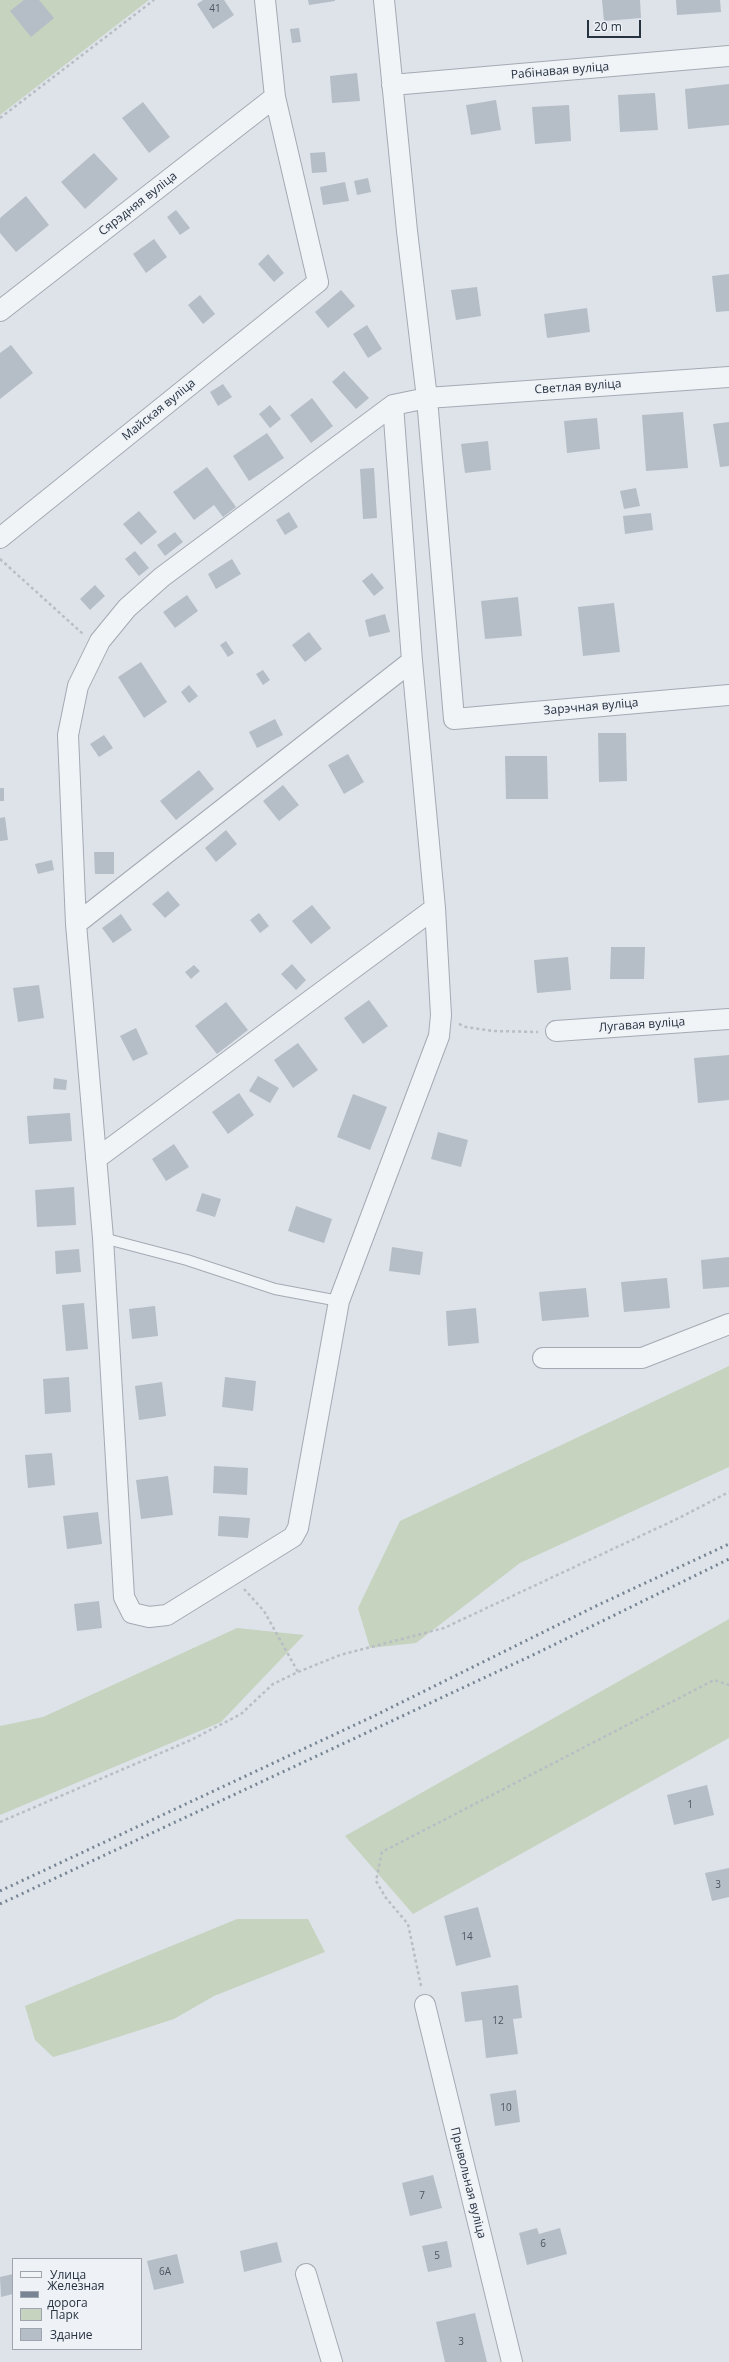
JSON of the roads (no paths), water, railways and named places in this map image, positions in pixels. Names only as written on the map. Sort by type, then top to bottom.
[{"type":"street","points":[[265,0],[275,97]]},
{"type":"street","points":[[384,0],[427,398]]},
{"type":"street","name":"Рабінавая вуліца","points":[[392,85],[729,56]]},
{"type":"street","name":"Майская вуліца","points":[[0,538],[318,282],[275,97]]},
{"type":"street","name":"Сярэдняя вуліца","points":[[0,311],[275,97]]},
{"type":"street","name":"Светлая вуліца","points":[[393,405],[427,398],[729,377]]},
{"type":"street","name":"Зарэчная вуліца","points":[[427,398],[454,719],[729,695]]},
{"type":"street","points":[[393,405],[412,661],[435,908],[441,1015],[439,1036],[339,1301],[298,1528],[293,1537],[167,1615],[149,1617],[132,1613],[124,1597],[102,1238],[76,924],[68,735],[78,686],[97,646],[127,608],[162,577],[393,405]]},
{"type":"street","points":[[76,924],[412,661]]},
{"type":"street","points":[[96,1159],[435,908]]},
{"type":"street","name":"Лугавая вуліца","points":[[556,1030],[729,1019]]},
{"type":"street","points":[[543,1358],[642,1358],[729,1324]]},
{"type":"street","name":"Прывольная вуліца","points":[[425,2004],[512,2362]]},
{"type":"street","points":[[306,2274],[332,2362]]},
{"type":"lane","points":[[102,1238],[188,1260],[275,1289],[339,1301]]},
{"type":"railway","points":[[0,1891],[376,1715],[598,1605],[729,1544]]},
{"type":"railway","points":[[0,1904],[535,1654],[729,1559]]}]
